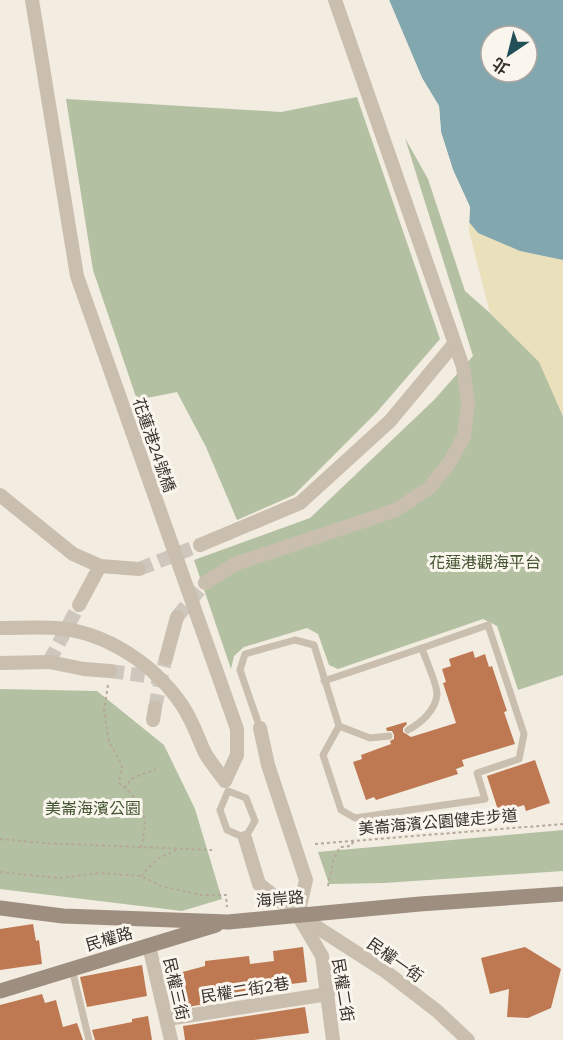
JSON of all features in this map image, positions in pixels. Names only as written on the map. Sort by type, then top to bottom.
[{"type":"main road","name":"海岸路","points":[[0,908],[63,916],[228,922],[563,894]]},
{"type":"main road","name":"民權路","points":[[0,991],[228,922]]},
{"type":"street","name":"花蓮港24號橋","points":[[32,0],[77,276],[237,729],[237,755],[227,786]]},
{"type":"street","points":[[206,583],[235,564],[396,510],[429,488],[450,462],[464,436],[468,403],[463,367],[335,0]]},
{"type":"street","points":[[200,545],[300,503],[390,422],[454,344]]},
{"type":"street","points":[[0,495],[73,554],[100,566],[139,569]]},
{"type":"street","points":[[79,605],[100,566]]},
{"type":"street","points":[[166,658],[177,617]]},
{"type":"street","points":[[0,628],[65,629],[99,639],[131,655],[159,677],[171,690],[191,719],[204,752],[227,786]]},
{"type":"street","points":[[0,663],[49,662],[84,669],[110,671]]},
{"type":"street","points":[[245,838],[259,884],[298,915],[306,880],[268,765],[260,728]]},
{"type":"street","name":"民權二街","points":[[298,915],[322,956],[333,1040]]},
{"type":"street","name":"民權一街","points":[[298,915],[385,970],[437,1011],[468,1040]]},
{"type":"street","name":"民權三街","points":[[149,946],[171,1040]]},
{"type":"street","name":"民權二街2巷","points":[[167,1019],[328,994]]},
{"type":"lane","points":[[260,728],[240,670],[244,654],[295,640],[314,645],[324,681],[339,726],[323,755],[341,810],[355,818],[485,798],[477,773],[519,759],[524,734],[488,625],[324,681]]},
{"type":"lane","points":[[408,730],[419,724],[426,716],[433,707],[437,693],[422,648]]},
{"type":"lane","points":[[339,726],[370,738],[388,736]]},
{"type":"lane","points":[[227,786],[246,798],[255,821],[245,838],[227,830],[220,810],[227,786]]},
{"type":"lane","points":[[72,969],[89,1040]]},
{"type":"path","points":[[110,671],[104,710],[109,742],[122,765],[119,783],[132,794],[142,808],[146,828],[141,847]]},
{"type":"path","points":[[124,788],[133,778],[156,769]]},
{"type":"path","name":"美崙海濱公園健走步道","points":[[315,844],[563,824]]},
{"type":"path","points":[[0,839],[212,850]]},
{"type":"path","points":[[328,886],[334,858],[340,847],[351,846],[354,840]]},
{"type":"path","points":[[141,876],[157,859],[178,849]]},
{"type":"path","points":[[0,872],[59,879],[99,873],[141,876],[161,886],[191,893],[226,895],[228,922]]},
{"type":"green space","points":[[357,97],[440,339],[377,412],[294,495],[237,520],[206,447],[177,392],[137,400],[93,270],[66,99],[281,112]]},
{"type":"green space","name":"花蓮港觀海平台","points":[[405,138],[428,179],[465,291],[539,361],[563,416],[563,675],[518,690],[497,626],[483,619],[338,669],[329,665],[318,634],[307,628],[244,647],[234,656],[231,669],[194,560],[310,518],[434,400],[473,356]]},
{"type":"green space","name":"美崙海濱公園","points":[[0,689],[97,691],[164,745],[195,809],[222,899],[182,911],[0,889]]},
{"type":"green space","points":[[563,830],[563,871],[384,883],[329,884],[318,852]]},
{"type":"sand","points":[[469,222],[478,233],[520,251],[563,260],[563,416],[539,362],[490,313],[469,231]]},
{"type":"water","points":[[389,0],[563,0],[563,260],[520,251],[478,233],[469,222],[470,207],[453,170],[441,132],[439,106],[422,78]]},
{"type":"pier","points":[[386,0],[389,0],[422,78],[439,106],[441,132],[453,170],[470,207],[469,226],[466,222],[467,208],[438,133],[436,107],[408,54]]},
{"type":"building","points":[[473,651],[475,658],[485,654],[489,667],[492,666],[515,744],[462,760],[464,766],[456,769],[458,774],[376,800],[374,797],[366,800],[353,762],[362,759],[361,755],[391,744],[390,741],[394,739],[394,735],[386,728],[406,722],[403,732],[411,737],[456,723],[443,683],[446,682],[442,669],[451,666],[449,659]]},
{"type":"building","points":[[535,760],[550,803],[526,811],[524,805],[499,813],[487,776]]},
{"type":"building","points":[[33,924],[36,941],[39,940],[42,964],[0,970],[0,929]]},
{"type":"building","points":[[303,947],[307,982],[253,989],[254,996],[181,1008],[175,974],[205,966],[205,961],[249,956],[250,964],[274,961],[273,951]]},
{"type":"building","points":[[525,947],[561,969],[551,1008],[528,1018],[507,1017],[509,989],[490,994],[481,958]]},
{"type":"building","points":[[142,965],[147,996],[87,1007],[80,977]]},
{"type":"building","points":[[42,994],[45,1003],[56,1000],[63,1027],[77,1023],[83,1040],[0,1040],[0,1005]]},
{"type":"building","points":[[305,1007],[309,1033],[254,1040],[185,1040],[183,1026]]},
{"type":"building","points":[[148,1016],[152,1040],[95,1040],[92,1030],[132,1022],[132,1019]]},
{"type":"tunnel","points":[[139,569],[200,545]]},
{"type":"tunnel","points":[[177,617],[205,583]]},
{"type":"tunnel","points":[[49,662],[79,605]]},
{"type":"tunnel","points":[[110,671],[161,678],[166,658]]},
{"type":"tunnel","points":[[155,708],[161,678]]}]
